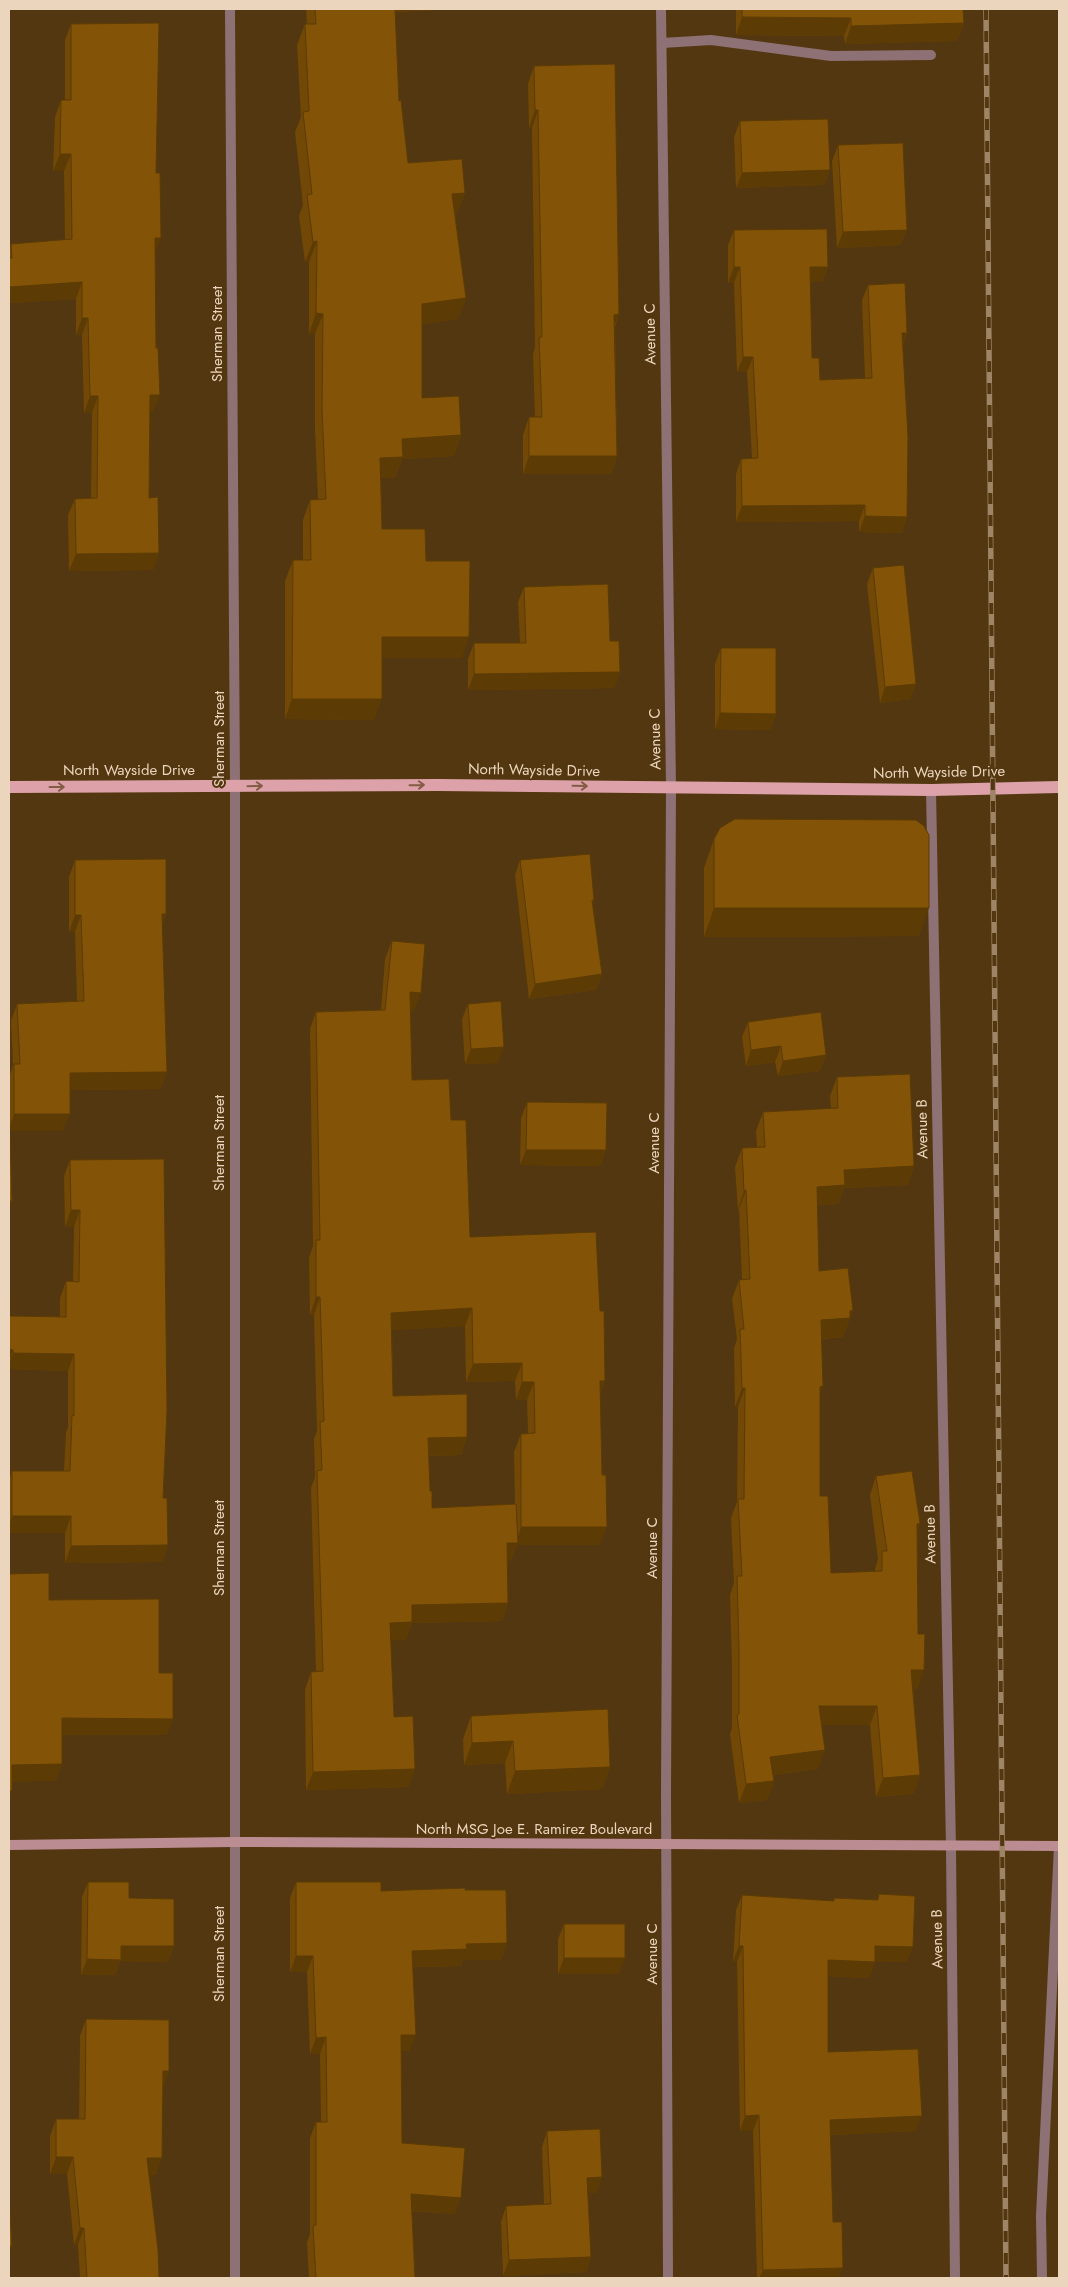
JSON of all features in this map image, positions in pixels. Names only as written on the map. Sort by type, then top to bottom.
[{"type":"main road","name":"North Wayside Drive","points":[[9,787],[439,784],[931,790],[1059,787]]},
{"type":"street","name":"Sherman Street","points":[[230,9],[235,786],[235,2278]]},
{"type":"street","name":"Avenue C","points":[[661,9],[671,788],[666,1845],[668,2278]]},
{"type":"street","points":[[662,43],[711,40],[831,56],[931,55]]},
{"type":"street","name":"Avenue B","points":[[931,790],[951,1846],[955,2278]]},
{"type":"street","name":"North MSG Joe E. Ramirez Boulevard","points":[[9,1845],[234,1842],[1059,1846]]},
{"type":"street","points":[[1042,2278],[1041,2216],[1059,1846]]},
{"type":"building","points":[[315,9],[395,9],[399,101],[401,100],[408,163],[462,159],[465,193],[452,194],[466,298],[422,304],[422,398],[459,396],[461,435],[402,439],[403,457],[380,458],[382,529],[425,529],[426,561],[470,561],[469,637],[382,637],[382,699],[292,699],[293,560],[311,560],[310,500],[326,499],[322,409],[323,314],[316,313],[317,241],[313,242],[307,195],[312,194],[303,112],[309,111],[305,24],[316,24]]},
{"type":"building","points":[[742,9],[963,9],[964,23],[851,26],[851,18],[742,17]]},
{"type":"building","points":[[159,23],[156,173],[160,173],[161,238],[155,238],[156,348],[158,348],[160,395],[150,395],[149,498],[158,497],[159,553],[76,554],[75,499],[97,498],[98,396],[90,396],[88,318],[82,318],[82,282],[9,287],[9,258],[12,258],[11,244],[72,239],[71,154],[60,154],[61,100],[71,100],[71,24]]},
{"type":"building","points":[[615,64],[619,314],[614,315],[617,456],[529,456],[529,417],[542,417],[539,337],[542,337],[538,110],[535,110],[534,66]]},
{"type":"building","points":[[828,119],[830,170],[742,173],[740,121]]},
{"type":"building","points":[[903,143],[907,230],[843,232],[838,145]]},
{"type":"building","points":[[827,229],[828,267],[810,267],[812,358],[819,358],[820,380],[872,378],[868,285],[905,283],[907,333],[902,333],[908,437],[907,517],[865,516],[865,505],[742,506],[741,459],[758,458],[753,357],[743,357],[740,267],[734,267],[734,230]]},
{"type":"building","points":[[904,565],[916,684],[885,687],[873,568]]},
{"type":"building","points":[[608,584],[610,641],[619,641],[620,672],[474,674],[474,643],[526,643],[524,587]]},
{"type":"building","points":[[721,648],[776,648],[776,714],[720,713]]},
{"type":"building","points":[[735,819],[916,820],[924,826],[929,835],[929,908],[714,908],[714,839],[720,828]]},
{"type":"building","points":[[590,854],[594,900],[592,900],[602,974],[535,984],[520,860]]},
{"type":"building","points":[[166,859],[166,914],[162,914],[167,1072],[70,1073],[70,1114],[14,1114],[14,1064],[20,1064],[17,1004],[84,1001],[81,915],[75,915],[75,860]]},
{"type":"building","points":[[392,941],[425,944],[421,993],[410,992],[412,1080],[449,1079],[451,1120],[466,1120],[470,1237],[596,1232],[600,1311],[604,1311],[605,1381],[600,1381],[602,1475],[606,1475],[607,1527],[521,1527],[521,1434],[535,1433],[534,1382],[522,1382],[522,1363],[473,1364],[472,1308],[391,1313],[393,1396],[467,1394],[467,1437],[428,1438],[432,1508],[516,1504],[518,1543],[507,1543],[508,1603],[412,1605],[412,1622],[390,1623],[394,1717],[413,1716],[415,1769],[313,1772],[311,1672],[323,1671],[317,1471],[322,1470],[320,1422],[324,1421],[320,1297],[316,1297],[316,1240],[320,1240],[316,1012],[385,1010]]},
{"type":"building","points":[[501,1001],[504,1047],[471,1049],[468,1004]]},
{"type":"building","points":[[821,1012],[826,1055],[783,1061],[781,1046],[751,1050],[748,1022]]},
{"type":"building","points":[[910,1074],[914,1166],[844,1170],[845,1185],[817,1187],[819,1271],[848,1268],[853,1310],[850,1311],[850,1318],[821,1320],[823,1386],[820,1387],[820,1496],[828,1496],[831,1573],[882,1571],[882,1551],[887,1551],[876,1476],[912,1471],[920,1523],[917,1524],[918,1634],[925,1634],[924,1670],[911,1670],[920,1775],[883,1778],[877,1706],[819,1706],[825,1750],[770,1757],[774,1781],[746,1784],[737,1715],[739,1714],[739,1647],[737,1576],[742,1576],[738,1499],[744,1499],[745,1388],[742,1388],[740,1329],[744,1329],[739,1280],[750,1279],[742,1148],[765,1147],[763,1112],[838,1108],[837,1077]]},
{"type":"building","points":[[9,1100],[12,1201],[9,1201]]},
{"type":"building","points":[[527,1102],[607,1103],[606,1150],[526,1150]]},
{"type":"building","points":[[164,1159],[167,1410],[163,1498],[167,1498],[168,1545],[71,1546],[71,1516],[12,1516],[12,1471],[70,1471],[72,1415],[74,1416],[74,1354],[13,1353],[13,1350],[9,1349],[9,1251],[10,1316],[66,1317],[66,1281],[79,1282],[80,1210],[71,1210],[70,1160]]},
{"type":"building","points":[[49,1573],[49,1600],[159,1599],[159,1673],[173,1673],[173,1719],[62,1718],[62,1764],[12,1765],[12,1791],[9,1791],[9,1574]]},
{"type":"building","points":[[608,1709],[610,1767],[515,1771],[513,1741],[472,1743],[471,1716]]},
{"type":"building","points":[[88,1882],[129,1882],[129,1898],[174,1899],[174,1946],[121,1946],[121,1960],[87,1959]]},
{"type":"building","points":[[296,1882],[381,1882],[381,1891],[465,1888],[465,1890],[506,1890],[507,1943],[466,1944],[467,1949],[412,1951],[416,2035],[401,2035],[402,2143],[465,2148],[461,2198],[411,2194],[415,2278],[316,2278],[313,2226],[316,2225],[316,2122],[327,2122],[326,2037],[316,2038],[313,1956],[296,1956]]},
{"type":"building","points":[[879,1894],[915,1896],[913,1947],[875,1946],[875,1962],[828,1960],[828,2052],[918,2049],[922,2116],[830,2120],[833,2222],[842,2222],[843,2268],[763,2270],[759,2115],[745,2116],[743,1946],[739,1946],[742,1895],[834,1901],[834,1898],[878,1900]]},
{"type":"building","points":[[564,1924],[625,1924],[625,1958],[564,1958]]},
{"type":"building","points":[[86,2019],[169,2020],[169,2071],[163,2071],[162,2158],[147,2158],[158,2250],[159,2278],[87,2278],[84,2228],[80,2228],[73,2157],[56,2157],[56,2119],[85,2119]]},
{"type":"building","points":[[600,2129],[602,2177],[587,2178],[591,2257],[509,2260],[506,2206],[551,2204],[547,2131]]},
{"type":"building","points":[[9,2198],[12,2246],[9,2246]]},
{"type":"railway","points":[[986,9],[1006,2278]]}]
